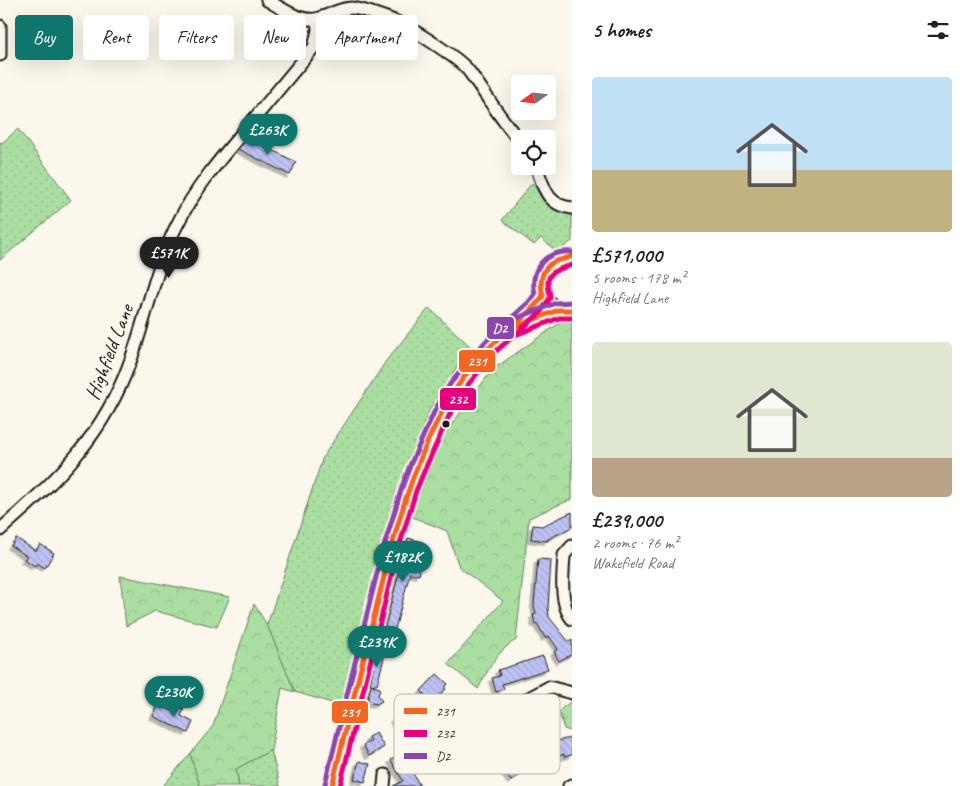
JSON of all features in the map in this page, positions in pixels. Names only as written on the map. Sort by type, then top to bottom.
[{"type":"highway","points":[[565,310],[552,307],[542,296],[540,281],[547,267],[560,260],[571,258]]},
{"type":"highway","points":[[332,786],[389,554],[409,489],[442,413],[456,388],[490,347],[535,308],[542,296]]},
{"type":"highway","points":[[515,327],[565,310]]},
{"type":"street","points":[[267,0],[290,13],[316,20]]},
{"type":"street","points":[[329,15],[353,8],[374,15]]},
{"type":"street","points":[[0,26],[0,55]]},
{"type":"street","points":[[418,34],[467,68],[490,103],[511,130]]},
{"type":"street","name":"Highfield Lane","points":[[0,530],[56,479],[98,427],[116,396],[130,362],[162,260],[177,224],[192,198],[214,168],[314,47],[316,38]]},
{"type":"street","points":[[539,175],[548,198],[564,207],[572,208]]},
{"type":"street","points":[[563,550],[565,604],[572,620]]},
{"type":"street","points":[[536,694],[549,687],[572,694]]},
{"type":"green space","points":[[18,129],[71,200],[0,260],[0,142],[2,143]]},
{"type":"green space","points":[[532,183],[540,195],[553,208],[572,215],[572,241],[557,252],[541,238],[534,245],[502,220]]},
{"type":"green space","points":[[429,308],[470,346],[430,409],[396,491],[342,706],[295,692],[267,625],[323,457],[386,361]]},
{"type":"green space","points":[[561,322],[572,323],[572,499],[529,518],[516,640],[498,655],[478,689],[448,664],[503,601],[459,567],[447,531],[410,516],[444,435],[492,370]]},
{"type":"green space","points":[[120,576],[230,597],[217,627],[155,611],[126,626]]},
{"type":"green space","points":[[254,604],[267,625],[295,692],[282,688],[271,750],[236,769],[239,786],[200,786],[190,754],[213,726]]},
{"type":"green space","points":[[572,701],[572,730],[570,731],[564,729],[560,715],[560,711]]},
{"type":"green space","points":[[271,750],[280,786],[239,786],[236,769]]},
{"type":"green space","points":[[190,754],[200,786],[163,786]]},
{"type":"building","points":[[248,138],[296,162],[290,175],[238,149]]},
{"type":"building","points":[[572,512],[572,527],[548,539],[548,541],[531,539],[533,525],[542,526]]},
{"type":"building","points":[[16,538],[36,551],[40,544],[54,553],[45,568],[37,563],[35,566],[24,559],[27,556],[11,546]]},
{"type":"building","points":[[408,538],[419,541],[416,553],[420,554],[417,565],[420,570],[419,575],[410,573],[394,633],[384,630]]},
{"type":"building","points":[[538,559],[551,560],[549,617],[569,642],[572,640],[572,654],[559,661],[554,652],[558,649],[549,636],[545,638],[537,623],[535,624],[533,615],[536,614],[534,605]]},
{"type":"building","points":[[377,652],[385,654],[377,685],[370,684]]},
{"type":"building","points":[[543,656],[548,669],[502,684],[504,689],[496,692],[492,678],[500,676],[498,670]]},
{"type":"building","points":[[437,674],[448,684],[441,694],[424,694],[421,691]]},
{"type":"building","points":[[371,686],[380,688],[378,696],[382,701],[377,704],[367,702]]},
{"type":"building","points":[[159,704],[172,711],[175,705],[184,709],[181,716],[193,722],[188,733],[153,716]]},
{"type":"building","points":[[376,733],[384,747],[369,756],[363,745],[371,741],[368,737]]},
{"type":"building","points":[[572,738],[572,755],[564,757],[564,754],[560,755],[560,740]]},
{"type":"building","points":[[359,761],[370,764],[365,782],[354,779]]},
{"type":"building","points":[[399,774],[413,774],[420,786],[393,786],[403,781]]},
{"type":"building","points":[[506,774],[521,774],[511,781]]},
{"type":"transit line","name":"D2","points":[[325,784],[382,553],[402,487],[435,410],[450,384],[485,342],[529,302],[535,294],[535,276],[542,262],[554,254],[572,252]]},
{"type":"transit line","name":"231","points":[[332,786],[397,527],[427,442],[440,415],[467,373],[491,346],[525,316],[543,296],[541,280],[547,267],[556,261],[572,256]]},
{"type":"transit line","name":"232","points":[[340,786],[396,557],[416,491],[425,469],[462,392],[495,352],[540,313],[550,298],[548,280],[552,273],[572,265]]},
{"type":"transit line","name":"D2","points":[[512,320],[556,303],[572,302]]},
{"type":"transit line","name":"231","points":[[515,327],[558,310],[572,310]]},
{"type":"transit line","name":"232","points":[[518,334],[559,318],[572,318]]}]
